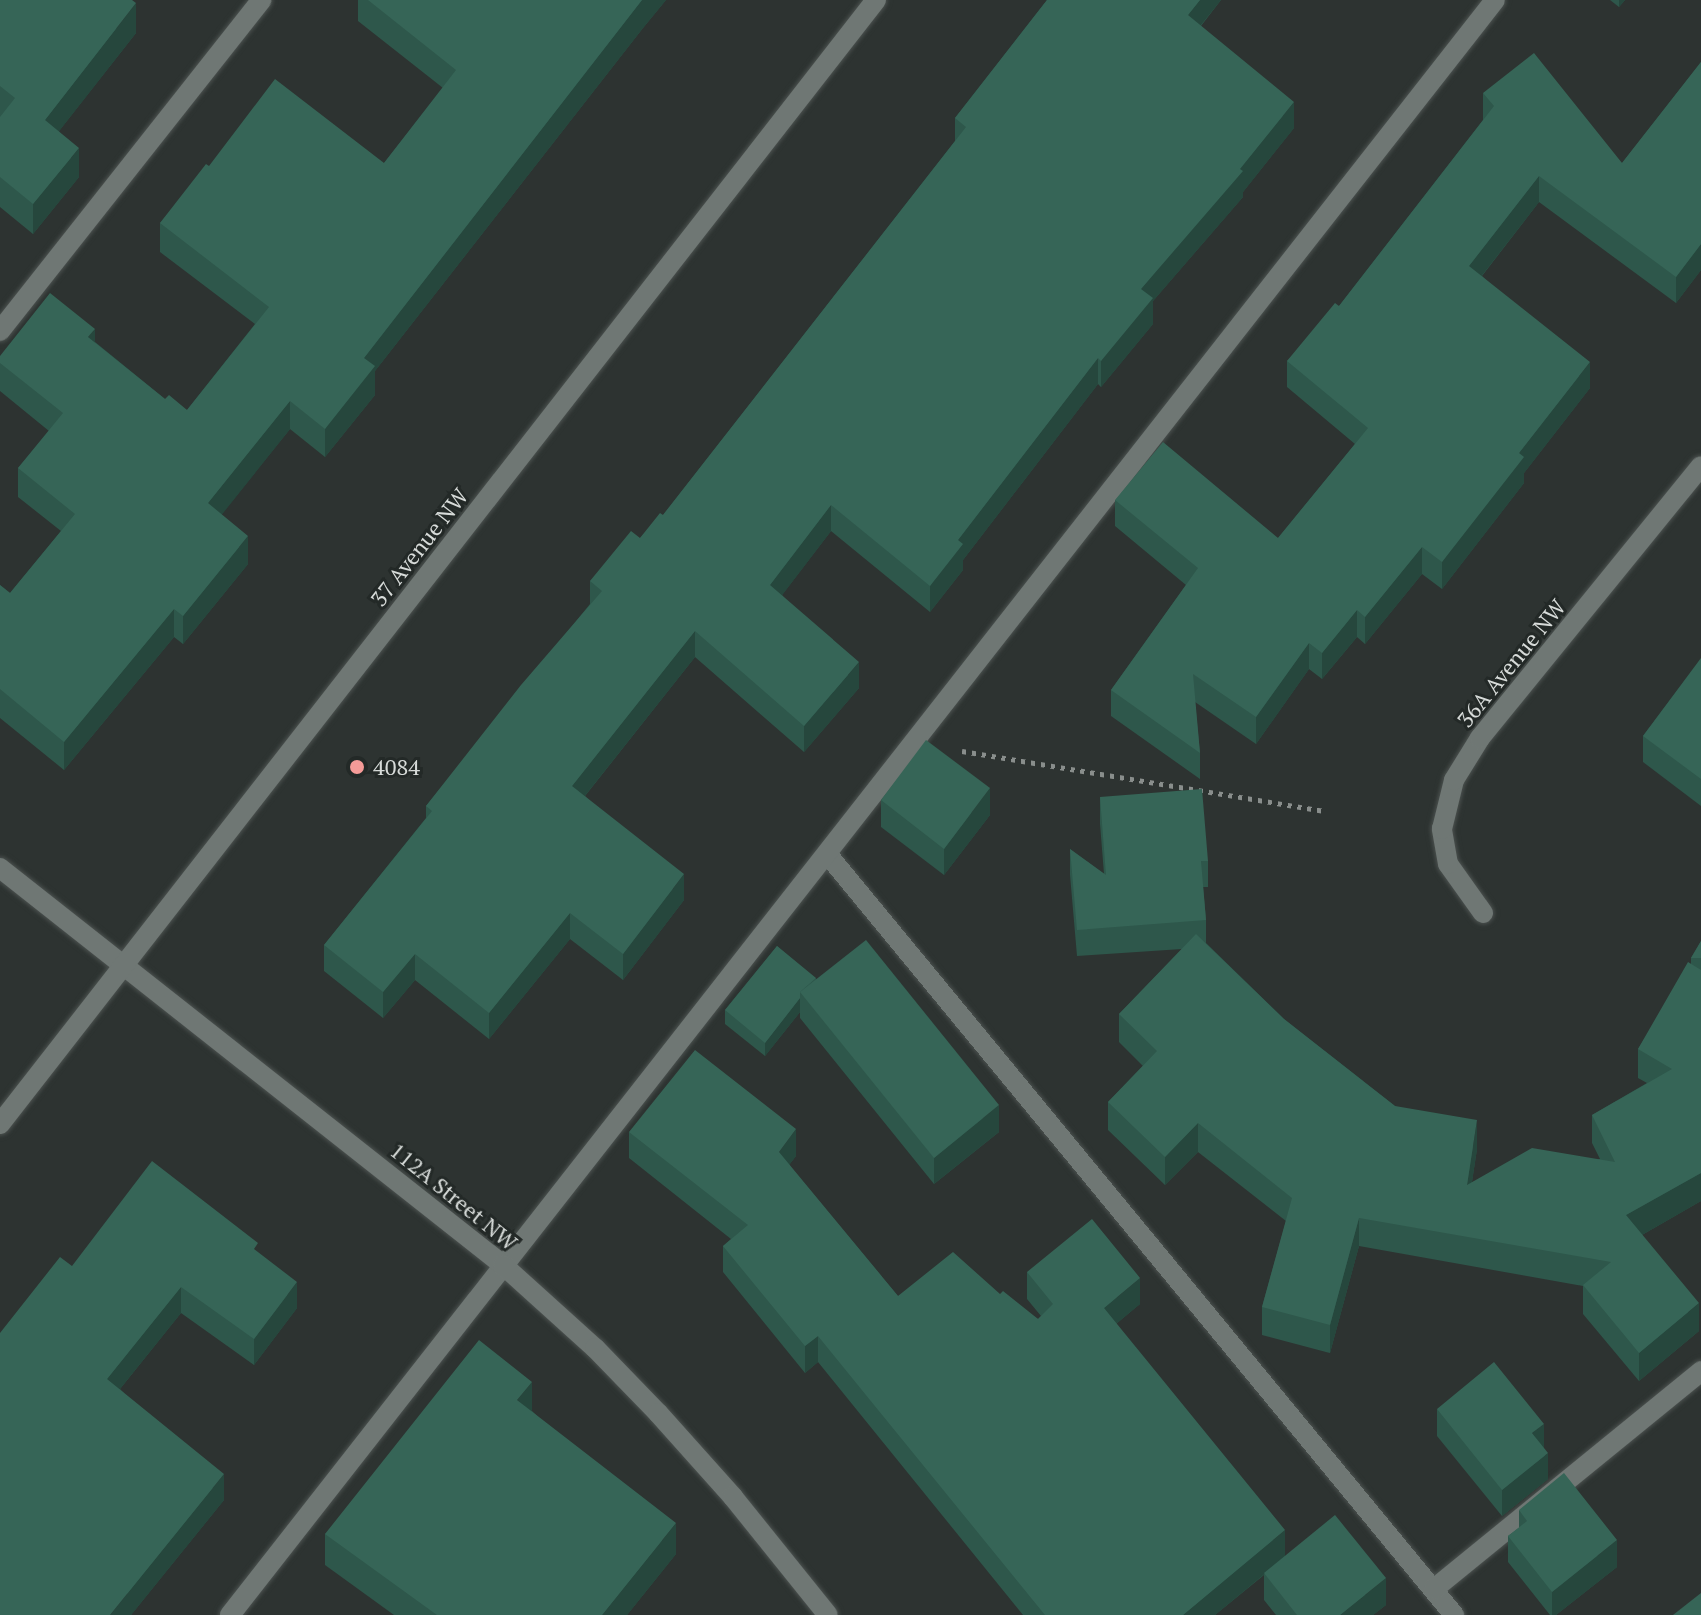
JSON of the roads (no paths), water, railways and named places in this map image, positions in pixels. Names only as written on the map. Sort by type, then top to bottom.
[{"type":"street","points":[[0,331],[261,0]]},
{"type":"street","name":"37 Avenue NW","points":[[0,1124],[876,0]]},
{"type":"street","points":[[230,1615],[1495,0]]},
{"type":"street","name":"36A Avenue NW","points":[[1483,913],[1448,864],[1442,829],[1454,780],[1480,738],[1701,466]]},
{"type":"street","points":[[828,855],[1454,1615]]},
{"type":"street","name":"112A Street NW","points":[[0,868],[503,1265],[595,1348],[733,1497],[827,1615]]},
{"type":"street","points":[[1434,1589],[1701,1371]]},
{"type":"place","name":"4084","points":[[357,767]]}]
